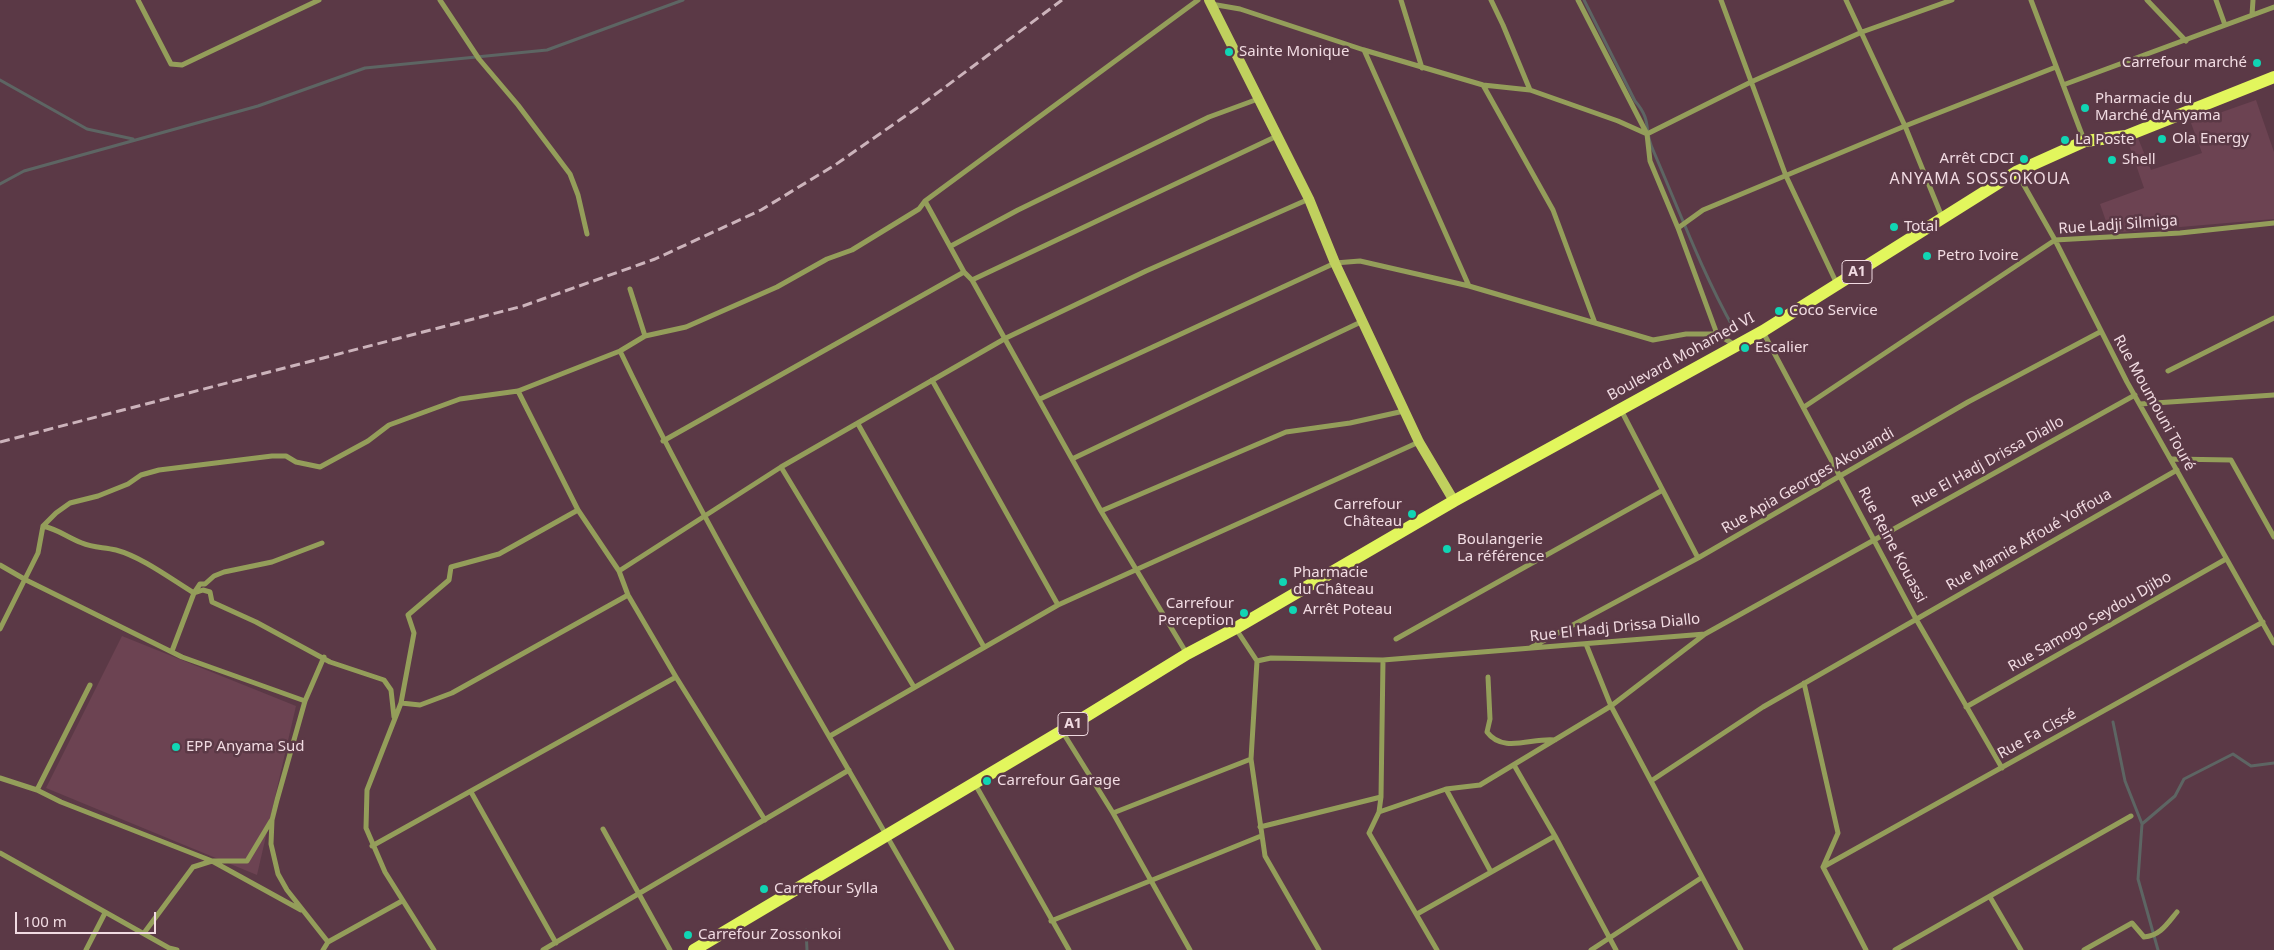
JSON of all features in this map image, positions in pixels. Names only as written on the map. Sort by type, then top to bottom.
[{"type":"main road","name":"Boulevard Mohamed VI","points":[[1454,501],[1763,331],[2016,172],[2085,141],[2126,136],[2274,77]]},
{"type":"main road","name":"A1","points":[[694,950],[1062,731],[1187,654],[1236,628],[1454,501]]},
{"type":"street","points":[[138,0],[170,64],[182,65],[319,0]]},
{"type":"street","points":[[440,0],[479,59],[570,174],[578,194],[587,234]]},
{"type":"street","points":[[0,629],[38,553],[43,526],[56,512],[70,503],[98,496],[128,484],[142,475],[272,456],[286,456],[296,462],[320,467],[368,442],[389,425],[460,399],[518,391],[620,351],[645,336],[686,327],[777,287],[827,258],[852,250],[919,210],[925,201],[1198,0]]},
{"type":"street","points":[[1401,0],[1422,68]]},
{"type":"street","points":[[1491,0],[1504,25],[1530,90]]},
{"type":"street","points":[[1578,0],[1646,134],[1650,161],[1678,228],[1717,334]]},
{"type":"street","points":[[1721,0],[1786,176],[1837,284]]},
{"type":"street","points":[[1846,0],[1905,126],[1942,217]]},
{"type":"street","points":[[1646,134],[1751,82],[1862,32],[1952,0]]},
{"type":"street","points":[[2031,0],[2085,141]]},
{"type":"street","points":[[2147,0],[2186,41]]},
{"type":"street","points":[[2216,0],[2225,25]]},
{"type":"street","points":[[2252,15],[2253,0]]},
{"type":"street","points":[[1210,2],[1240,9],[1364,50],[1483,85],[1530,90],[1618,121],[1646,134]]},
{"type":"street","points":[[1210,2],[1309,199],[1335,263],[1419,442],[1454,501]]},
{"type":"street","points":[[2063,85],[2274,7]]},
{"type":"street","points":[[1364,50],[1469,286]]},
{"type":"street","points":[[1678,228],[1703,210],[1905,126],[2056,67]]},
{"type":"street","points":[[1483,85],[1553,210],[1595,323]]},
{"type":"street","points":[[951,246],[1018,210],[1209,117],[1258,100]]},
{"type":"street","points":[[972,280],[1277,136]]},
{"type":"street","name":"Rue Moumouni Touré","points":[[2016,172],[2055,240],[2100,332],[2274,643]]},
{"type":"street","points":[[619,571],[782,467],[1006,338],[1146,271],[1309,199]]},
{"type":"street","points":[[925,201],[964,272],[972,280],[1006,338],[1134,569],[1187,654]]},
{"type":"street","name":"Rue Ladji Silmiga","points":[[1804,407],[2055,240],[2180,233],[2274,223]]},
{"type":"street","points":[[1040,399],[1335,263],[1360,261],[1469,286],[1653,340],[1686,334],[1717,334],[1736,346]]},
{"type":"street","points":[[663,441],[964,272]]},
{"type":"street","points":[[630,289],[645,336]]},
{"type":"street","points":[[2168,371],[2274,318]]},
{"type":"street","points":[[1072,459],[1363,321]]},
{"type":"street","name":"Rue Reine Kouassi","points":[[1763,331],[1842,476],[1916,619],[2002,768]]},
{"type":"street","name":"Rue Apia Georges Akouandi","points":[[1526,650],[1698,558],[1968,402],[2100,332]]},
{"type":"street","points":[[620,351],[663,441],[704,516],[952,950]]},
{"type":"street","points":[[932,380],[1058,605]]},
{"type":"street","points":[[518,391],[578,510],[619,571],[628,595],[676,677],[765,820]]},
{"type":"street","name":"Rue El Hadj Drissa Diallo","points":[[1257,661],[1271,658],[1383,660],[1526,650],[1705,634],[2135,395]]},
{"type":"street","points":[[2140,404],[2274,395]]},
{"type":"street","points":[[1620,410],[1698,558]]},
{"type":"street","points":[[1101,511],[1286,432],[1350,423],[1404,411]]},
{"type":"street","points":[[858,424],[984,648]]},
{"type":"street","points":[[830,736],[1058,605],[1134,569],[1419,442]]},
{"type":"street","points":[[2172,459],[2231,460],[2274,537]]},
{"type":"street","points":[[782,467],[914,687]]},
{"type":"street","name":"Rue Mamie Affoué Yoffoua","points":[[1650,781],[1763,706],[2177,470]]},
{"type":"street","points":[[1396,639],[1661,491]]},
{"type":"street","points":[[434,950],[402,901],[372,846],[364,815],[367,790],[401,702],[414,633],[408,615],[449,580],[451,567],[499,554],[578,510]]},
{"type":"street","points":[[43,526],[59,530],[82,543],[99,549],[115,550],[165,575],[194,593]]},
{"type":"street","points":[[172,651],[194,593],[200,584],[205,584],[214,576],[224,572],[272,562],[322,543]]},
{"type":"street","name":"Rue Samogo Seydou Djibo","points":[[1966,707],[2226,559]]},
{"type":"street","points":[[0,565],[26,580],[172,651],[305,701]]},
{"type":"street","points":[[194,593],[203,590],[210,592],[212,602],[256,622],[324,657],[330,662],[388,683],[391,690],[394,718]]},
{"type":"street","points":[[401,702],[420,705],[452,693],[628,595]]},
{"type":"street","name":"Rue Fa Cissé","points":[[1823,868],[2263,622]]},
{"type":"street","points":[[1236,628],[1257,661],[1251,760],[1265,856],[1319,950]]},
{"type":"street","points":[[1379,812],[1446,789],[1480,785],[1611,706],[1705,634]]},
{"type":"street","points":[[1586,644],[1611,706],[1740,950]]},
{"type":"street","points":[[324,657],[305,701],[272,820],[271,844],[278,874],[301,910],[328,942]]},
{"type":"street","points":[[1383,660],[1381,797],[1379,812],[1369,833],[1437,950]]},
{"type":"street","points":[[372,846],[676,677]]},
{"type":"street","points":[[1488,677],[1490,719],[1487,732],[1491,738],[1511,744],[1543,738],[1556,740]]},
{"type":"street","points":[[1804,683],[1838,833],[1823,868],[1866,950]]},
{"type":"street","points":[[37,790],[90,685]]},
{"type":"street","points":[[1062,731],[1113,813],[1190,950]]},
{"type":"street","points":[[1113,813],[1251,760]]},
{"type":"street","points":[[1514,765],[1555,836],[1616,950]]},
{"type":"street","points":[[543,950],[640,895],[849,770]]},
{"type":"street","points":[[0,778],[37,790],[61,802],[212,861],[301,910]]},
{"type":"street","points":[[975,783],[1068,950]]},
{"type":"street","points":[[1446,789],[1491,872]]},
{"type":"street","points":[[471,792],[556,943]]},
{"type":"street","points":[[1260,827],[1381,797]]},
{"type":"street","points":[[1895,950],[2131,816]]},
{"type":"street","points":[[144,933],[193,867],[212,861],[247,861],[272,820]]},
{"type":"street","points":[[603,829],[670,950]]},
{"type":"street","points":[[1051,921],[1261,836]]},
{"type":"street","points":[[1417,914],[1555,836]]},
{"type":"street","points":[[0,853],[105,913],[169,948],[177,950]]},
{"type":"street","points":[[1591,950],[1701,878]]},
{"type":"street","points":[[1990,897],[2021,950]]},
{"type":"street","points":[[323,950],[328,942],[402,901]]},
{"type":"street","points":[[2084,950],[2132,923],[2144,937],[2153,936],[2162,931],[2177,912]]},
{"type":"street","points":[[86,950],[105,913]]},
{"type":"shaded area","points":[[2256,100],[2274,152],[2274,219],[2110,233],[2100,204],[2144,188],[2128,142],[2138,138],[2151,170],[2202,153],[2191,123]]},
{"type":"shaded area","name":"EPP Anyama Sud","points":[[122,636],[296,706],[257,875],[46,788]]},
{"type":"waterway","points":[[0,184],[24,171],[258,106],[365,68],[547,50],[683,0]]},
{"type":"waterway","points":[[1584,0],[1635,101],[1641,108],[1646,120],[1650,143],[1701,263],[1734,329]]},
{"type":"waterway","points":[[0,80],[87,129],[133,139]]},
{"type":"waterway","points":[[2113,722],[2125,781],[2142,824],[2138,879],[2158,950]]},
{"type":"waterway","points":[[2142,824],[2175,796],[2184,779],[2233,754],[2251,766],[2274,763]]},
{"type":"waterway","points":[[806,930],[807,950]]},
{"type":"railway","points":[[0,442],[523,306],[655,259],[761,210],[835,165],[917,108],[1062,0]]},
{"type":"place","name":"Sainte Monique","points":[[1229,52]]},
{"type":"place","name":"Carrefour marché","points":[[2257,63]]},
{"type":"place","name":"Pharmacie du Marché d'Anyama","points":[[2085,108]]},
{"type":"place","name":"Ola Energy","points":[[2162,139]]},
{"type":"place","name":"La Poste","points":[[2065,140]]},
{"type":"place","name":"Arrêt CDCI","points":[[2024,159]]},
{"type":"place","name":"Shell","points":[[2112,160]]},
{"type":"place","name":"Total","points":[[1894,227]]},
{"type":"place","name":"Petro Ivoire","points":[[1927,256]]},
{"type":"place","name":"Coco Service","points":[[1779,311]]},
{"type":"place","name":"Escalier","points":[[1745,348]]},
{"type":"place","name":"Carrefour Château","points":[[1412,514]]},
{"type":"place","name":"Boulangerie La référence","points":[[1447,549]]},
{"type":"place","name":"Pharmacie du Château","points":[[1283,582]]},
{"type":"place","name":"Arrêt Poteau","points":[[1293,610]]},
{"type":"place","name":"Carrefour Perception","points":[[1244,613]]},
{"type":"place","name":"EPP Anyama Sud","points":[[176,747]]},
{"type":"place","name":"Carrefour Garage","points":[[987,781]]},
{"type":"place","name":"Carrefour Sylla","points":[[764,889]]},
{"type":"place","name":"Carrefour Zossonkoi","points":[[688,935]]},
{"type":"district","name":"ANYAMA SOSSOKOUA","points":[[1980,179]]}]
